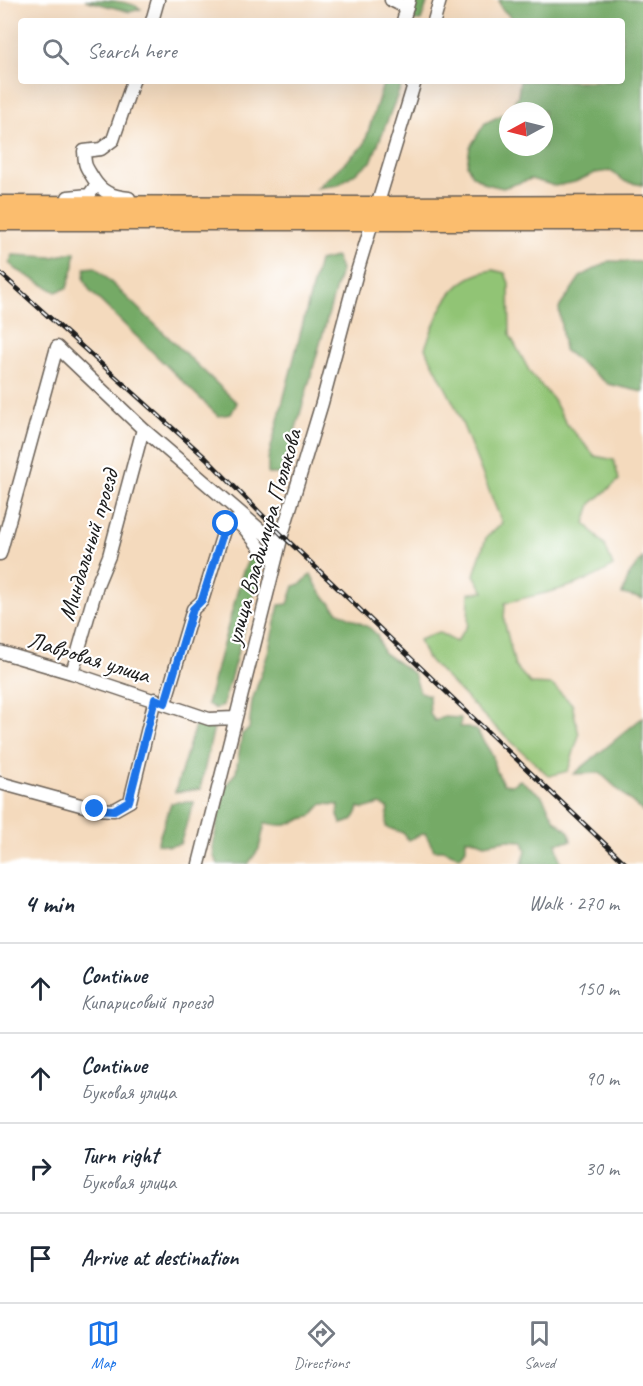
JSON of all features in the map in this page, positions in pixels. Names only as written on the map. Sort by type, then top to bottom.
[{"type":"highway","points":[[8,205],[148,205],[643,221]]},
{"type":"highway","points":[[0,221],[374,214],[643,205]]},
{"type":"street","points":[[153,18],[158,0]]},
{"type":"street","points":[[391,0],[408,4]]},
{"type":"street","points":[[435,18],[440,0]]},
{"type":"street","points":[[132,84],[113,140],[101,149],[84,152],[85,166],[107,194],[134,199],[148,205]]},
{"type":"street","name":"улица Владимира Полякова","points":[[199,864],[278,552],[322,403],[357,272],[414,84]]},
{"type":"street","points":[[8,205],[46,198],[89,195],[97,184]]},
{"type":"street","points":[[0,554],[57,347],[278,552]]},
{"type":"street","name":"Миндальный проезд","points":[[72,673],[97,585],[110,556],[144,429]]},
{"type":"street","points":[[0,783],[95,809],[114,810],[129,801],[160,701],[193,609],[202,600],[226,524],[235,521],[245,529],[266,555],[278,552]]},
{"type":"street","name":"Лавровая улица","points":[[0,652],[160,701],[209,719],[235,718]]},
{"type":"green space","points":[[85,0],[123,2],[141,9],[130,12]]},
{"type":"green space","points":[[411,0],[428,0],[422,18],[405,18]]},
{"type":"green space","points":[[499,0],[643,0],[643,185],[626,182],[610,171],[595,173],[575,182],[555,186],[531,179],[503,188],[486,184],[472,175],[467,165],[470,147],[485,123],[499,116],[499,156],[553,156],[553,102],[514,102],[518,96],[520,84],[625,84],[625,18],[512,18],[501,8]]},
{"type":"green space","points":[[383,84],[402,84],[371,162],[338,185],[317,188],[364,145]]},
{"type":"green space","points":[[75,252],[74,266],[67,288],[56,292],[9,263],[13,255],[53,257]]},
{"type":"green space","points":[[336,257],[341,270],[283,474],[268,474],[268,459],[319,261]]},
{"type":"green space","points":[[609,261],[643,262],[643,392],[608,384],[564,350],[559,308],[580,277]]},
{"type":"green space","points":[[95,267],[237,403],[231,414],[218,416],[90,291],[84,279],[85,268]]},
{"type":"green space","points":[[493,270],[505,273],[509,283],[510,335],[531,374],[553,399],[566,423],[595,456],[614,460],[619,480],[591,504],[585,523],[605,546],[613,566],[574,585],[505,603],[504,620],[515,666],[531,684],[552,685],[572,704],[579,735],[568,771],[549,776],[490,722],[426,657],[419,640],[438,632],[456,642],[468,625],[469,593],[484,592],[474,575],[486,538],[502,523],[456,408],[425,348],[441,309],[456,288],[478,274]]},
{"type":"green space","points":[[259,547],[265,555],[223,705],[216,709],[207,704],[242,574],[253,549]]},
{"type":"green space","points":[[643,557],[643,599],[622,594],[629,575]]},
{"type":"green space","points":[[311,574],[319,590],[337,611],[370,628],[377,635],[383,652],[414,674],[420,692],[429,695],[430,714],[435,721],[443,717],[461,718],[460,727],[469,727],[477,731],[493,756],[494,765],[503,784],[512,785],[520,780],[542,796],[555,820],[569,832],[571,841],[556,843],[561,864],[522,864],[526,851],[523,841],[506,840],[485,844],[466,839],[466,849],[460,857],[443,850],[434,850],[425,833],[408,840],[403,833],[386,827],[388,808],[380,804],[363,809],[359,807],[353,819],[341,824],[338,815],[339,805],[322,804],[310,817],[289,824],[265,823],[259,849],[248,864],[218,864],[214,857],[213,847],[220,806],[225,787],[236,772],[242,734],[249,729],[252,701],[268,653],[279,605],[288,604],[294,586],[302,583]]},
{"type":"green space","points":[[643,717],[643,812],[600,773],[574,774]]},
{"type":"green space","points":[[196,722],[214,727],[200,789],[175,792]]},
{"type":"green space","points":[[194,802],[180,844],[169,846],[157,844],[171,803]]},
{"type":"railway","points":[[0,273],[206,458],[282,535],[626,864]]},
{"type":"route","points":[[95,809],[114,810],[129,801],[155,699],[165,703],[193,609],[202,600],[226,524]]}]
